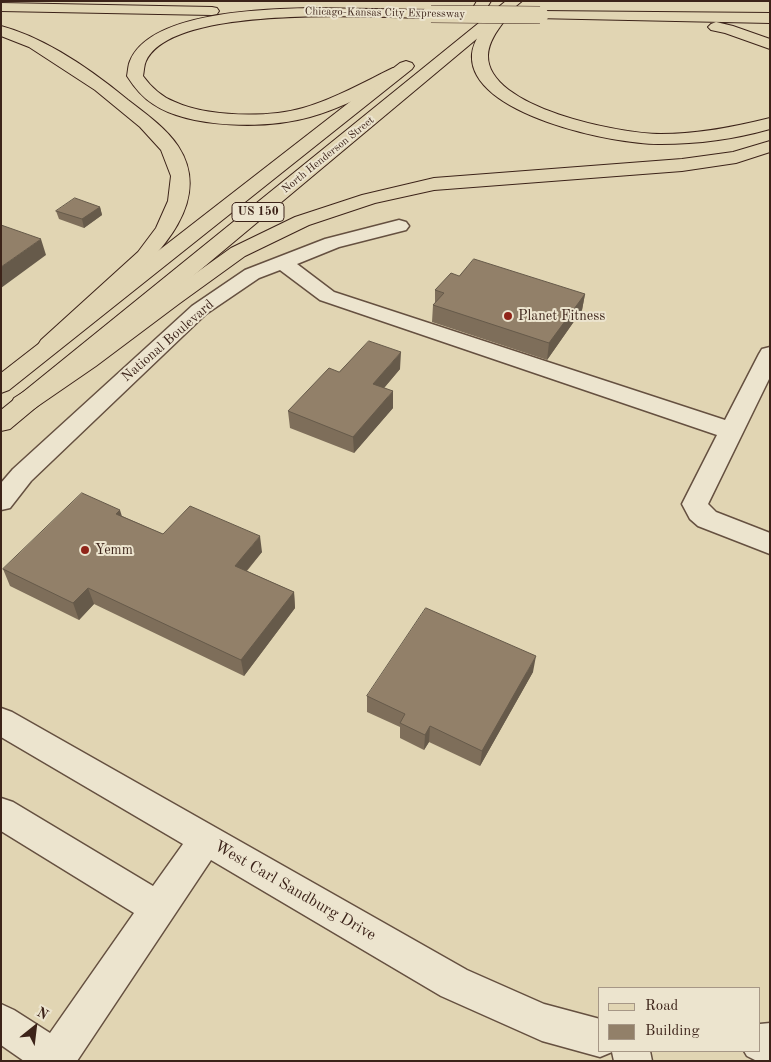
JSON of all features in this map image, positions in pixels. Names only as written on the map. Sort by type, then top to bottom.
[{"type":"main road","points":[[615,3],[654,2]]},
{"type":"main road","name":"Chicago-Kansas City Expressway","points":[[480,3],[770,4]]},
{"type":"main road","name":"North Henderson Street","points":[[1,384],[429,48],[480,3]]},
{"type":"main road","points":[[510,5],[484,38],[480,56],[484,74],[500,91],[530,110],[609,133],[659,139],[745,131],[770,123]]},
{"type":"main road","name":"North Henderson Street","points":[[1,423],[510,5]]},
{"type":"main road","name":"Chicago-Kansas City Expressway","points":[[1,7],[770,18]]},
{"type":"main road","points":[[312,12],[239,16],[202,21],[176,30],[152,44],[138,59],[135,76],[144,89],[170,107],[213,118],[262,118],[303,113],[320,108],[400,71]]},
{"type":"main road","points":[[605,16],[728,29],[770,44]]},
{"type":"main road","points":[[1,31],[35,44],[56,55],[109,92],[146,122],[170,148],[180,176],[178,201],[166,229],[145,256],[49,345]]},
{"type":"main road","points":[[23,404],[88,362],[172,298],[238,252],[302,220],[369,199],[434,184],[682,165],[736,157],[770,146]]},
{"type":"street","name":"National Boulevard","points":[[1,501],[22,475],[199,310],[252,274],[332,243],[399,226]]},
{"type":"street","points":[[282,262],[327,296],[731,431]]},
{"type":"street","points":[[770,354],[695,504],[699,512],[707,519],[770,544]]},
{"type":"street","name":"West Carl Sandburg Drive","points":[[1,722],[454,983],[542,1022],[598,1037]]},
{"type":"street","points":[[1,813],[158,908]]},
{"type":"street","points":[[1,1023],[55,1060],[206,840]]},
{"type":"building","points":[[75,198],[100,207],[82,219],[56,211]]},
{"type":"building","points":[[1,225],[41,239],[1,267]]},
{"type":"building","name":"Planet Fitness","points":[[474,259],[585,294],[549,343],[433,305],[444,293],[435,290],[451,273],[459,276]]},
{"type":"building","points":[[369,341],[401,352],[373,384],[393,391],[353,437],[288,411],[329,368],[339,372]]},
{"type":"building","points":[[82,493],[120,510],[116,514],[163,534],[190,506],[260,536],[235,566],[294,592],[241,660],[88,588],[73,603],[3,569]]},
{"type":"building","points":[[426,608],[536,656],[482,751],[430,726],[425,735],[400,723],[405,714],[367,696]]},
{"type":"place","name":"Planet Fitness","points":[[508,316]]},
{"type":"place","name":"Yemm","points":[[85,550]]}]
